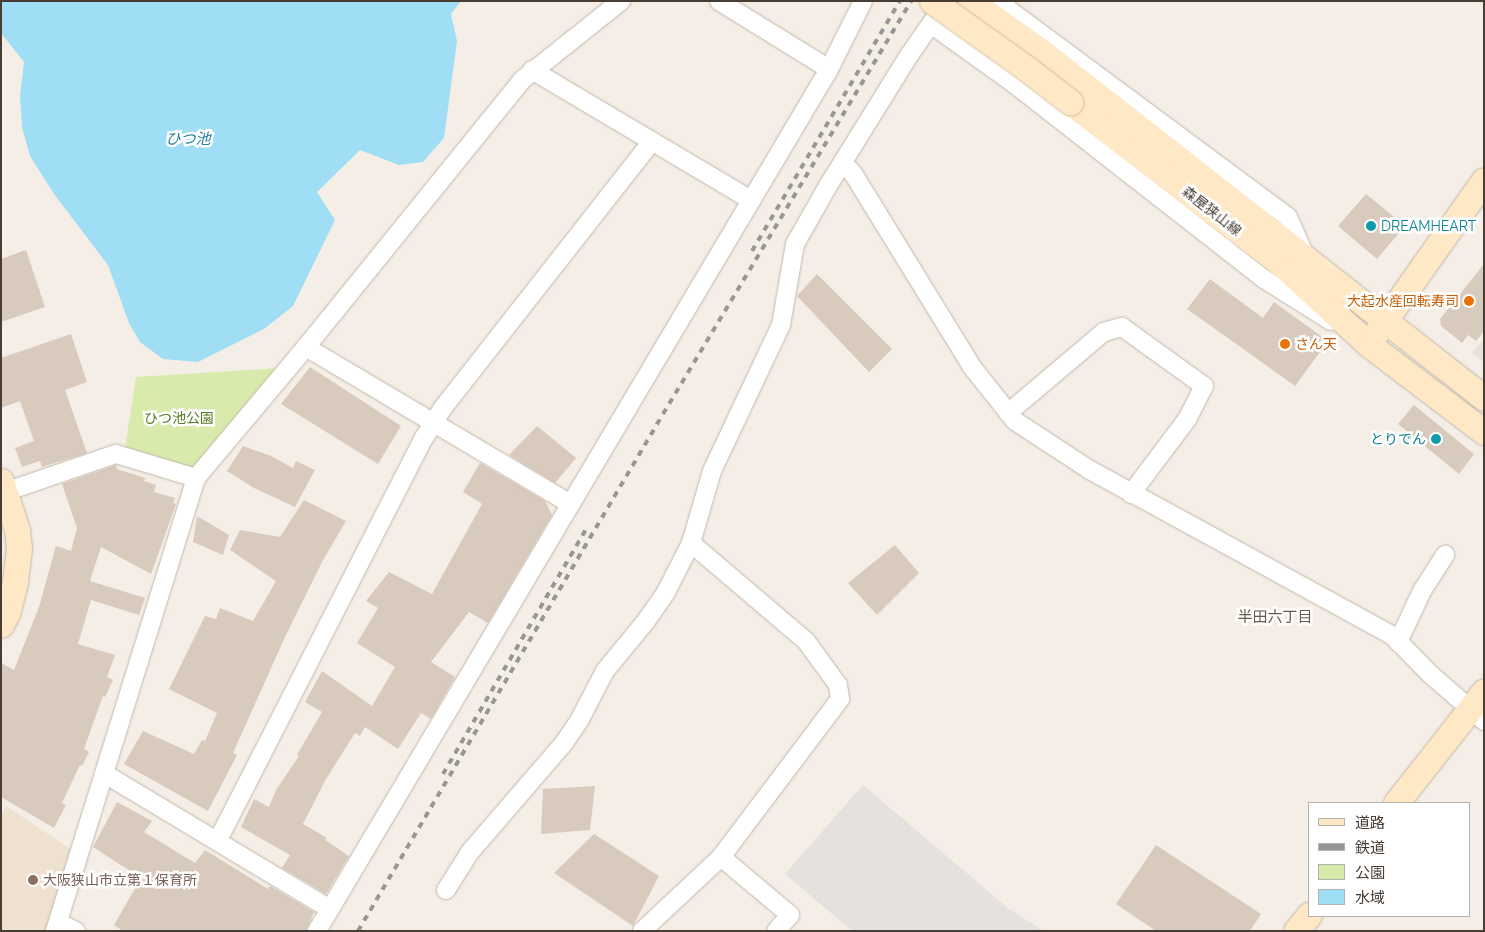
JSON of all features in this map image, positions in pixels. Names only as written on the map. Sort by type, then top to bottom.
[{"type":"main road","name":"森屋狭山線","points":[[970,1],[1286,268],[1368,344],[1484,432]]},
{"type":"main road","name":"森屋狭山線","points":[[932,13],[1026,68],[1076,92],[1305,257],[1484,398]]},
{"type":"main road","points":[[1368,344],[1484,180]]},
{"type":"main road","points":[[1,625],[7,614],[16,582],[19,548],[17,530],[3,487]]},
{"type":"main road","points":[[1397,802],[1479,707]]},
{"type":"street","points":[[76,931],[58,927],[196,478],[306,347],[532,70],[621,1]]},
{"type":"street","points":[[719,1],[829,69]]},
{"type":"street","points":[[317,931],[829,69],[863,1]]},
{"type":"street","points":[[446,890],[470,852],[564,743],[592,698],[605,671],[646,621],[666,592],[691,543],[712,471],[781,325],[795,244],[910,54],[932,13],[947,1]]},
{"type":"street","points":[[997,1],[1288,217],[1305,257]]},
{"type":"street","points":[[932,13],[1013,82],[1264,279],[1368,344]]},
{"type":"street","points":[[532,70],[751,200]]},
{"type":"street","points":[[218,840],[433,423],[448,401],[652,141]]},
{"type":"street","points":[[843,163],[859,184],[972,367],[1015,421],[1131,494],[1393,636],[1479,707]]},
{"type":"street","points":[[1008,413],[1104,332],[1122,327],[1204,386],[1188,418],[1131,494]]},
{"type":"street","points":[[306,347],[570,504]]},
{"type":"street","points":[[3,487],[116,454],[196,478]]},
{"type":"street","points":[[642,931],[721,857],[840,699],[838,686],[806,641],[691,543]]},
{"type":"street","points":[[1398,642],[1422,591],[1445,555]]},
{"type":"street","points":[[105,774],[330,908]]},
{"type":"street","points":[[721,857],[790,915],[776,931]]},
{"type":"shaded area","points":[[1484,339],[1484,362],[1472,353]]},
{"type":"shaded area","points":[[863,785],[1009,909],[1044,931],[852,931],[785,874]]},
{"type":"shaded area","name":"大阪狭山市立第１保育所","points":[[6,806],[72,850],[57,911],[46,931],[1,931],[1,815]]},
{"type":"green space","name":"ひつ池公園","points":[[280,368],[195,470],[125,448],[136,377]]},
{"type":"water","name":"ひつ池","points":[[1,1],[461,1],[451,14],[457,41],[444,138],[423,162],[399,165],[360,150],[317,192],[335,220],[293,306],[264,329],[198,362],[163,359],[140,342],[129,323],[108,265],[54,194],[30,156],[22,127],[20,97],[24,62],[1,33]]},
{"type":"building","name":"DREAMHEART","points":[[1366,194],[1405,226],[1377,259],[1338,226]]},
{"type":"building","points":[[26,250],[45,307],[1,322],[1,259]]},
{"type":"building","name":"大起水産回転寿司","points":[[1484,264],[1484,331],[1476,341],[1468,335],[1462,343],[1441,326],[1440,319]]},
{"type":"building","points":[[817,274],[892,349],[869,372],[797,296]]},
{"type":"building","points":[[1210,279],[1263,318],[1274,302],[1328,341],[1295,386],[1187,309]]},
{"type":"building","points":[[71,334],[87,382],[65,390],[87,453],[42,467],[40,461],[22,467],[15,448],[34,441],[20,401],[1,408],[1,358]]},
{"type":"building","points":[[310,367],[401,426],[378,464],[281,404]]},
{"type":"building","name":"とりでん","points":[[1414,405],[1474,454],[1459,474],[1398,424]]},
{"type":"building","points":[[537,426],[576,458],[555,483],[509,455]]},
{"type":"building","points":[[243,446],[271,456],[293,468],[296,461],[315,470],[295,507],[254,488],[227,471]]},
{"type":"building","points":[[480,463],[545,501],[552,515],[488,623],[469,612],[431,662],[455,677],[431,719],[421,713],[398,749],[365,727],[360,736],[355,733],[326,779],[303,824],[327,838],[325,840],[349,856],[326,894],[282,868],[290,855],[241,827],[254,799],[269,807],[276,790],[299,756],[297,755],[322,712],[305,702],[322,671],[372,706],[395,667],[357,643],[378,608],[366,601],[389,572],[432,594],[482,504],[463,492]]},
{"type":"building","points":[[116,465],[117,469],[145,478],[144,481],[156,485],[154,492],[175,498],[173,503],[176,504],[151,574],[101,547],[90,581],[145,598],[139,615],[91,600],[78,644],[115,655],[107,677],[113,680],[105,697],[103,696],[84,749],[89,752],[82,766],[80,765],[62,803],[66,805],[54,828],[1,797],[1,663],[14,670],[39,607],[56,546],[71,551],[77,528],[62,484]]},
{"type":"building","points":[[304,500],[346,521],[322,562],[285,637],[233,753],[237,755],[208,811],[124,764],[143,731],[194,754],[202,740],[205,741],[217,713],[169,689],[205,616],[216,619],[220,608],[253,621],[276,581],[230,550],[240,530],[280,537]]},
{"type":"building","points":[[197,516],[229,535],[223,555],[193,542]]},
{"type":"building","points":[[895,545],[919,573],[877,615],[848,583]]},
{"type":"building","points":[[595,786],[590,830],[541,834],[543,789]]},
{"type":"building","points":[[117,802],[152,821],[144,832],[195,863],[205,850],[268,889],[270,886],[314,912],[306,931],[123,931],[114,925],[141,878],[93,847]]},
{"type":"building","points":[[594,834],[659,876],[633,926],[554,873]]},
{"type":"building","points":[[1156,845],[1261,914],[1250,931],[1156,931],[1116,904]]},
{"type":"railway","points":[[752,251],[900,1]]},
{"type":"railway","points":[[358,931],[663,414],[911,1]]},
{"type":"railway","points":[[443,774],[588,526]]},
{"type":"place","name":"DREAMHEART","points":[[1371,226]]},
{"type":"place","name":"大起水産回転寿司","points":[[1469,301]]},
{"type":"place","name":"さん天","points":[[1285,344]]},
{"type":"place","name":"とりでん","points":[[1436,439]]},
{"type":"place","name":"大阪狭山市立第１保育所","points":[[33,880]]},
{"type":"district","name":"半田六丁目","points":[[1275,618]]}]
